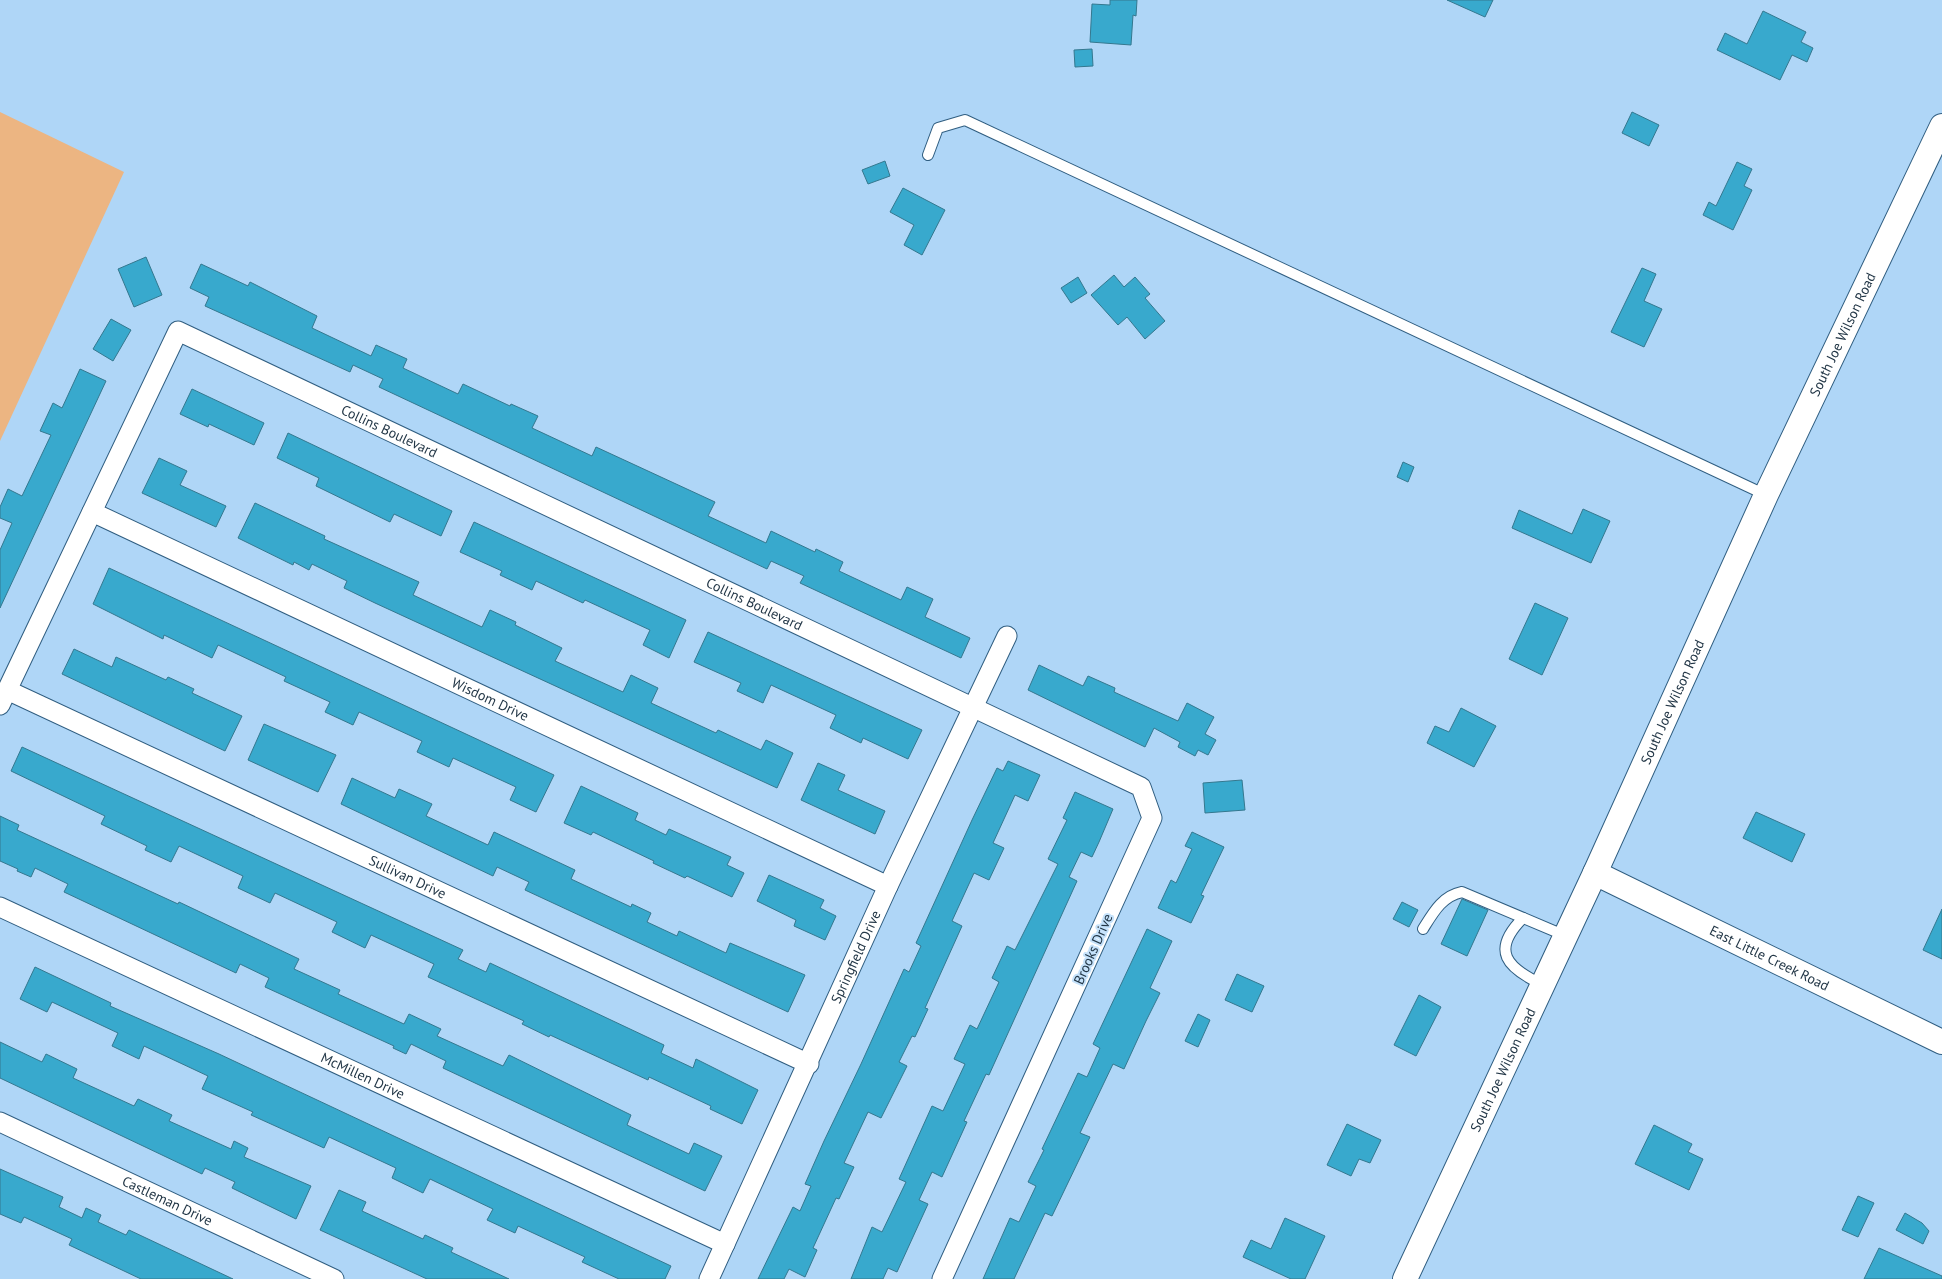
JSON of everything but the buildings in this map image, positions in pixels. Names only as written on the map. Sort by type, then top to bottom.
[{"type":"street","name":"South Joe Wilson Road","points":[[1405,1279],[1566,936],[1766,495],[1942,126]]},
{"type":"street","name":"Collins Boulevard","points":[[4,697],[178,331],[974,706]]},
{"type":"street","name":"Wisdom Drive","points":[[92,512],[888,886]]},
{"type":"street","name":"Springfield Drive","points":[[709,1279],[888,886],[1007,636]]},
{"type":"street","name":"Sullivan Drive","points":[[4,697],[808,1064]]},
{"type":"street","name":"Brooks Drive","points":[[942,1279],[1152,818],[1141,787],[974,706]]},
{"type":"street","name":"East Little Creek Road","points":[[1595,873],[1942,1042]]},
{"type":"street","name":"McMillen Drive","points":[[0,907],[725,1244]]},
{"type":"street","name":"Castleman Drive","points":[[0,1122],[334,1279]]},
{"type":"lane","points":[[928,156],[938,128],[965,120],[1766,495]]},
{"type":"lane","points":[[1423,929],[1443,901],[1452,894],[1462,892],[1566,936]]},
{"type":"lane","points":[[1522,918],[1506,939],[1506,956],[1511,967],[1543,985]]},
{"type":"shaded area","points":[[0,112],[124,172],[0,441]]}]
